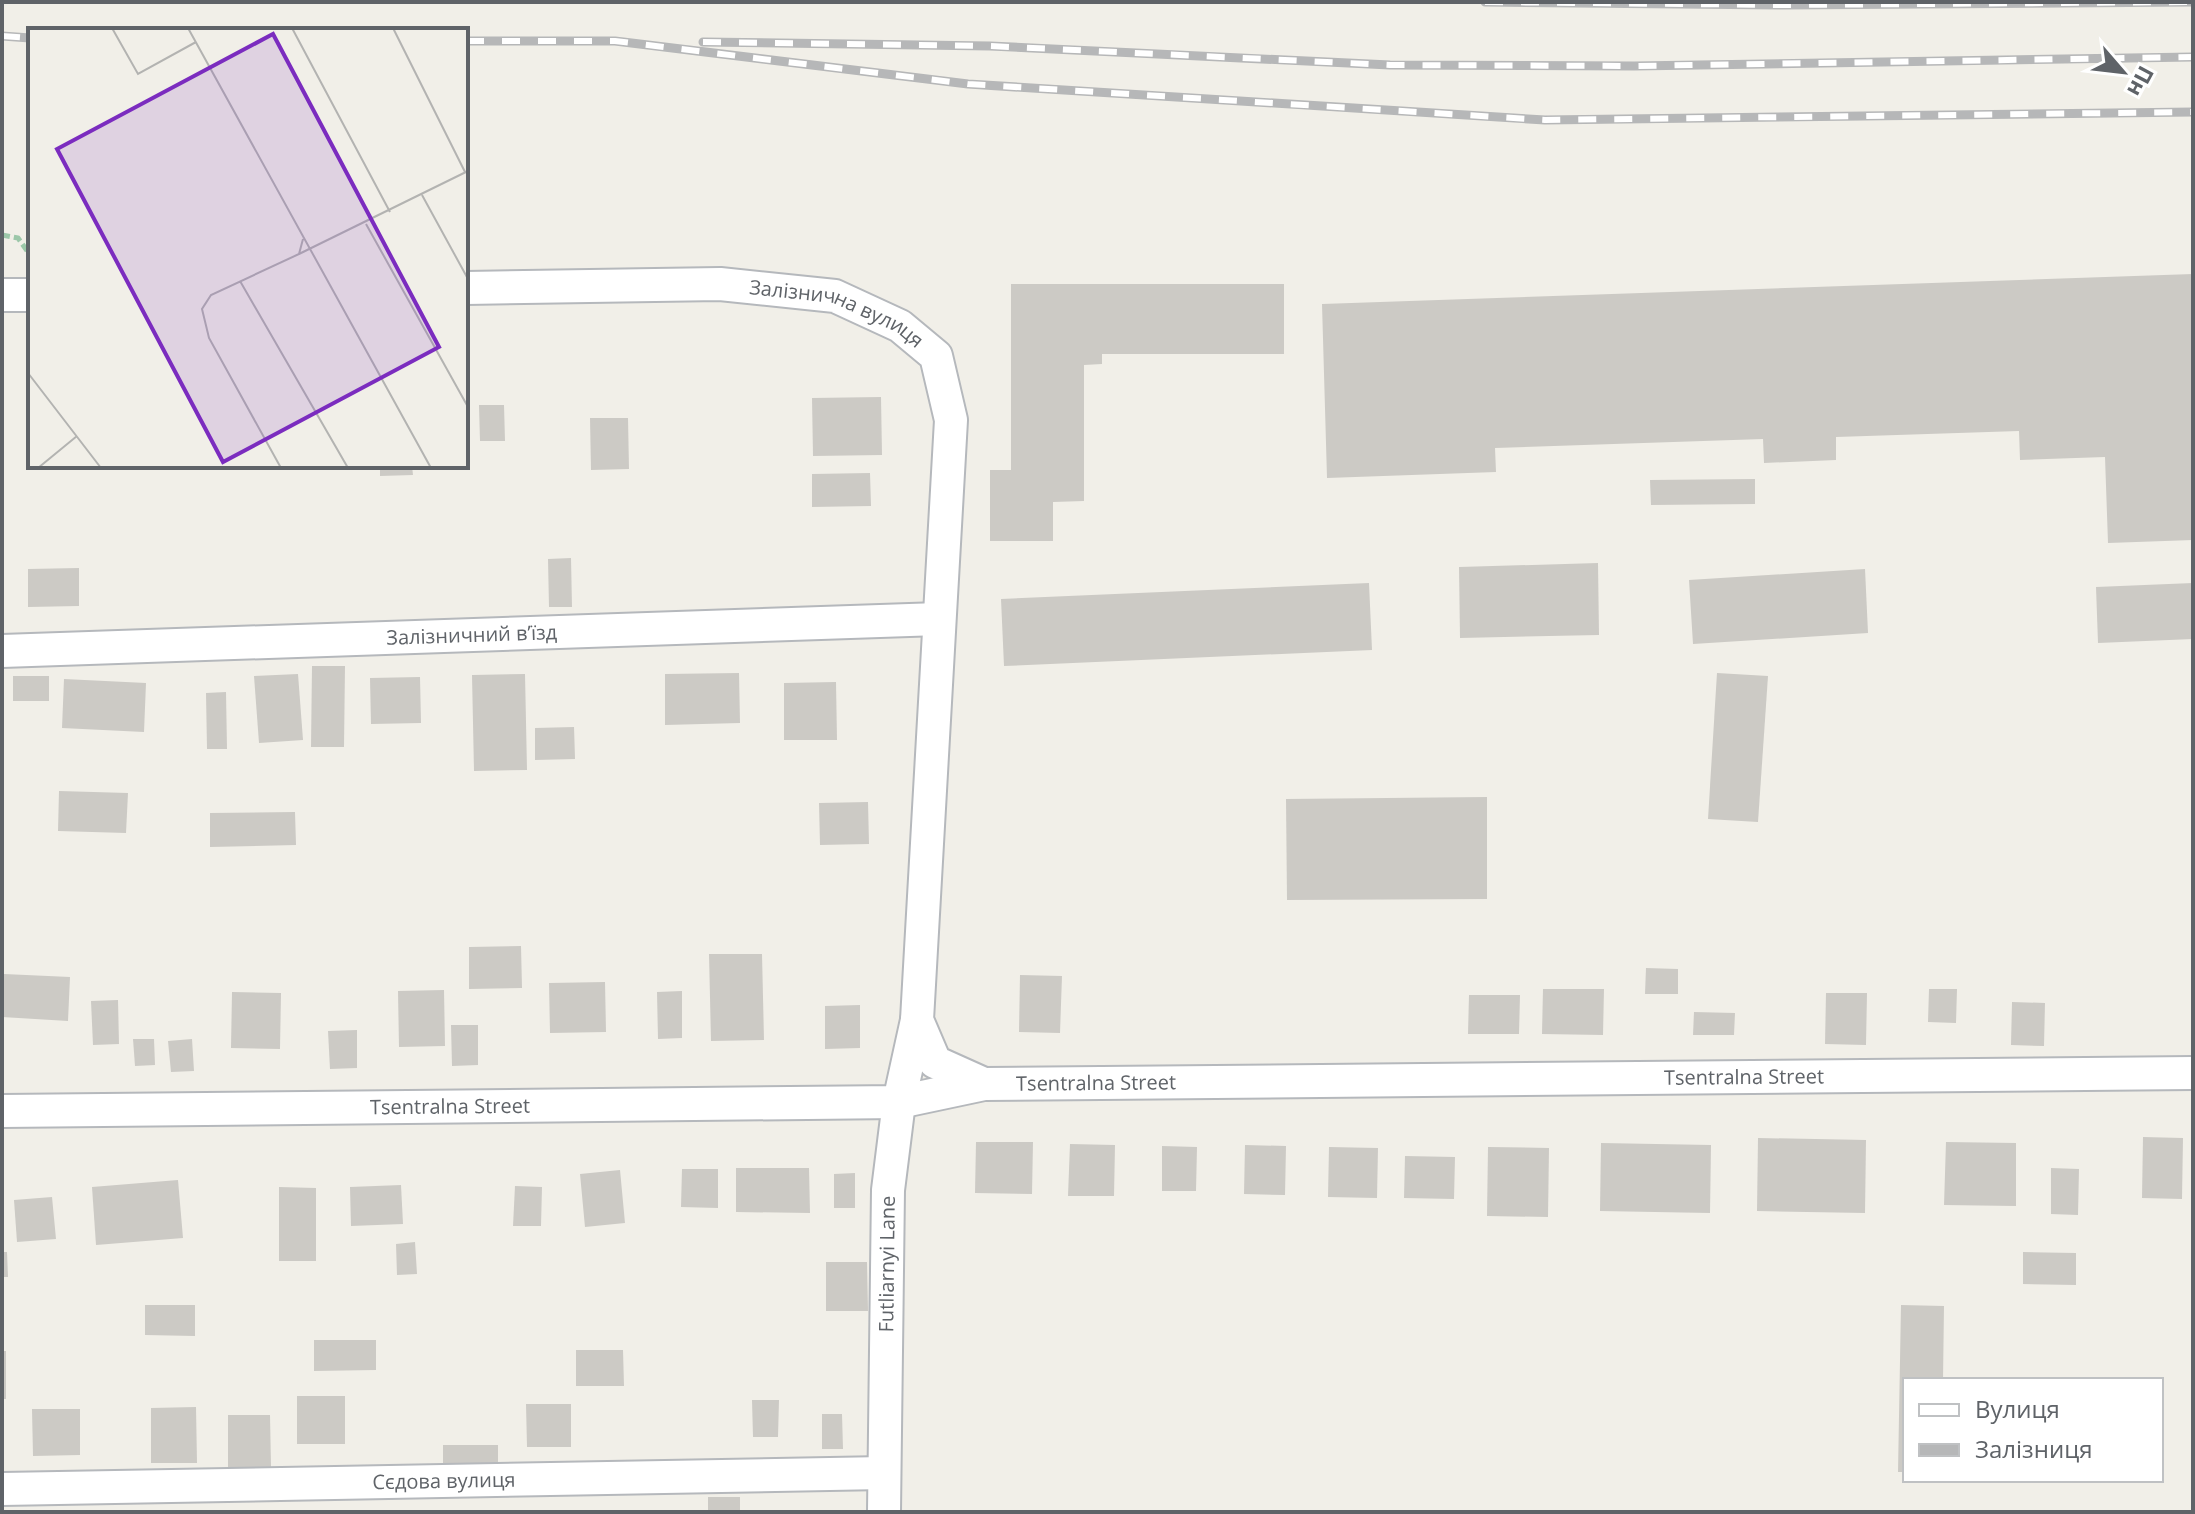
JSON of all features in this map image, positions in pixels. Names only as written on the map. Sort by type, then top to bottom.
[{"type":"street","name":"Залізнична вулиця","points":[[468,288],[720,284],[835,296],[900,326],[936,356],[951,420],[917,1020]]},
{"type":"street","points":[[2,295],[28,295]]},
{"type":"street","name":"Залізничний в’їзд","points":[[2,651],[939,619]]},
{"type":"street","points":[[917,1020],[935,1062],[984,1084]]},
{"type":"street","name":"Futliarnyi Lane","points":[[884,1512],[888,1190],[899,1102],[917,1020]]},
{"type":"street","name":"Tsentralna Street","points":[[2,1111],[899,1102],[984,1084],[2193,1073]]},
{"type":"street","name":"Сєдова вулиця","points":[[2,1489],[884,1473]]},
{"type":"path","points":[[2,235],[18,238],[28,252]]},
{"type":"building","points":[[2193,274],[2193,540],[2108,543],[2105,457],[2020,460],[2019,431],[1836,437],[1836,460],[1764,463],[1763,439],[1495,448],[1496,472],[1327,478],[1322,304]]},
{"type":"building","points":[[1011,284],[1284,284],[1284,354],[1102,354],[1102,364],[1084,365],[1084,501],[1053,502],[1053,541],[990,541],[990,470],[1011,470]]},
{"type":"building","points":[[881,397],[882,455],[813,456],[812,398]]},
{"type":"building","points":[[479,405],[504,405],[505,441],[480,441]]},
{"type":"building","points":[[590,418],[628,418],[629,469],[591,470]]},
{"type":"building","points":[[380,468],[412,468],[413,475],[380,476]]},
{"type":"building","points":[[870,473],[871,506],[812,507],[812,474]]},
{"type":"building","points":[[1755,479],[1755,504],[1651,505],[1650,480]]},
{"type":"building","points":[[571,558],[572,607],[549,607],[548,559]]},
{"type":"building","points":[[1598,563],[1599,635],[1460,638],[1459,567]]},
{"type":"building","points":[[79,568],[79,606],[28,607],[28,569]]},
{"type":"building","points":[[1865,569],[1868,633],[1693,644],[1689,580]]},
{"type":"building","points":[[1369,583],[1372,650],[1004,666],[1001,599]]},
{"type":"building","points":[[2193,583],[2193,639],[2098,643],[2096,587]]},
{"type":"building","points":[[312,666],[345,666],[344,747],[311,747]]},
{"type":"building","points":[[739,673],[740,723],[665,725],[665,674]]},
{"type":"building","points":[[1717,673],[1768,676],[1758,822],[1708,819]]},
{"type":"building","points":[[298,674],[303,740],[259,743],[254,676]]},
{"type":"building","points":[[525,674],[527,770],[474,771],[472,675]]},
{"type":"building","points":[[13,676],[49,676],[49,701],[13,701]]},
{"type":"building","points":[[420,677],[421,723],[371,724],[370,678]]},
{"type":"building","points":[[64,679],[146,683],[144,732],[62,728]]},
{"type":"building","points":[[836,682],[837,740],[784,740],[784,683]]},
{"type":"building","points":[[226,692],[227,749],[207,749],[206,693]]},
{"type":"building","points":[[574,727],[575,759],[535,760],[535,728]]},
{"type":"building","points":[[59,791],[128,793],[126,833],[58,831]]},
{"type":"building","points":[[1487,797],[1487,899],[1287,900],[1286,799]]},
{"type":"building","points":[[868,802],[869,844],[820,845],[819,803]]},
{"type":"building","points":[[295,812],[296,845],[210,847],[210,813]]},
{"type":"building","points":[[521,946],[522,988],[469,989],[469,947]]},
{"type":"building","points":[[709,954],[762,954],[764,1040],[711,1041]]},
{"type":"building","points":[[1646,968],[1678,969],[1678,994],[1645,994]]},
{"type":"building","points":[[4,974],[70,977],[68,1021],[2,1017]]},
{"type":"building","points":[[1020,975],[1062,976],[1060,1033],[1019,1032]]},
{"type":"building","points":[[605,982],[606,1032],[550,1033],[549,983]]},
{"type":"building","points":[[1543,989],[1604,989],[1603,1035],[1542,1034]]},
{"type":"building","points":[[1929,989],[1957,989],[1956,1023],[1928,1022]]},
{"type":"building","points":[[444,990],[445,1046],[399,1047],[398,991]]},
{"type":"building","points":[[682,991],[682,1038],[658,1039],[657,992]]},
{"type":"building","points":[[232,992],[281,993],[280,1049],[231,1048]]},
{"type":"building","points":[[1826,993],[1867,993],[1866,1045],[1825,1044]]},
{"type":"building","points":[[1469,995],[1520,995],[1519,1034],[1468,1034]]},
{"type":"building","points":[[118,1000],[119,1044],[93,1045],[91,1001]]},
{"type":"building","points":[[2012,1002],[2045,1003],[2044,1046],[2011,1045]]},
{"type":"building","points":[[860,1005],[860,1048],[825,1049],[825,1006]]},
{"type":"building","points":[[1694,1012],[1735,1013],[1734,1035],[1693,1035]]},
{"type":"building","points":[[451,1025],[478,1025],[478,1065],[452,1066]]},
{"type":"building","points":[[357,1030],[357,1068],[330,1069],[328,1031]]},
{"type":"building","points":[[133,1039],[154,1039],[155,1065],[135,1066]]},
{"type":"building","points":[[192,1039],[194,1071],[171,1072],[168,1041]]},
{"type":"building","points":[[2143,1137],[2183,1138],[2182,1199],[2142,1198]]},
{"type":"building","points":[[1758,1138],[1866,1140],[1865,1213],[1757,1211]]},
{"type":"building","points":[[976,1142],[1033,1142],[1032,1194],[975,1193]]},
{"type":"building","points":[[1946,1142],[2016,1143],[2016,1206],[1944,1205]]},
{"type":"building","points":[[1601,1143],[1711,1145],[1710,1213],[1600,1211]]},
{"type":"building","points":[[1070,1144],[1115,1145],[1114,1196],[1068,1196]]},
{"type":"building","points":[[1245,1145],[1286,1146],[1285,1195],[1244,1194]]},
{"type":"building","points":[[1162,1146],[1197,1147],[1196,1191],[1162,1191]]},
{"type":"building","points":[[1329,1147],[1378,1148],[1377,1198],[1328,1197]]},
{"type":"building","points":[[1488,1147],[1549,1148],[1548,1217],[1487,1216]]},
{"type":"building","points":[[1405,1156],[1455,1157],[1454,1199],[1404,1198]]},
{"type":"building","points":[[736,1168],[809,1168],[810,1213],[736,1212]]},
{"type":"building","points":[[2051,1168],[2079,1169],[2078,1215],[2051,1214]]},
{"type":"building","points":[[682,1169],[718,1169],[718,1208],[681,1207]]},
{"type":"building","points":[[620,1170],[625,1223],[585,1227],[580,1174]]},
{"type":"building","points":[[855,1173],[855,1208],[834,1208],[834,1174]]},
{"type":"building","points":[[178,1180],[183,1238],[96,1245],[92,1187]]},
{"type":"building","points":[[401,1185],[403,1224],[351,1226],[350,1187]]},
{"type":"building","points":[[515,1186],[542,1187],[541,1226],[513,1226]]},
{"type":"building","points":[[279,1187],[316,1188],[316,1261],[279,1261]]},
{"type":"building","points":[[52,1197],[56,1239],[17,1242],[14,1200]]},
{"type":"building","points":[[415,1242],[417,1274],[397,1275],[396,1244]]},
{"type":"building","points":[[2,1252],[7,1252],[8,1277],[2,1277]]},
{"type":"building","points":[[2023,1252],[2076,1253],[2076,1285],[2023,1284]]},
{"type":"building","points":[[826,1262],[867,1262],[868,1311],[826,1311]]},
{"type":"building","points":[[145,1305],[195,1305],[195,1336],[145,1335]]},
{"type":"building","points":[[1901,1305],[1944,1306],[1943,1378],[1903,1378],[1903,1472],[1898,1472]]},
{"type":"building","points":[[314,1340],[376,1340],[376,1370],[314,1371]]},
{"type":"building","points":[[576,1350],[623,1350],[624,1386],[576,1386]]},
{"type":"building","points":[[2,1351],[6,1351],[6,1399],[2,1399]]},
{"type":"building","points":[[297,1396],[345,1396],[345,1444],[297,1444]]},
{"type":"building","points":[[752,1400],[779,1400],[778,1437],[753,1437]]},
{"type":"building","points":[[526,1404],[571,1404],[571,1447],[527,1447]]},
{"type":"building","points":[[196,1407],[197,1463],[151,1463],[151,1408]]},
{"type":"building","points":[[32,1409],[80,1409],[80,1455],[33,1456]]},
{"type":"building","points":[[822,1414],[842,1414],[843,1449],[822,1449]]},
{"type":"building","points":[[228,1415],[270,1415],[271,1467],[228,1467]]},
{"type":"building","points":[[443,1445],[498,1445],[498,1464],[443,1464]]},
{"type":"building","points":[[708,1497],[740,1497],[740,1512],[708,1512]]},
{"type":"railway","points":[[1485,2],[1783,5],[2193,2]]},
{"type":"railway","points":[[2,36],[28,38]]},
{"type":"railway","points":[[468,41],[615,41],[968,84],[1545,120],[2193,112]]},
{"type":"railway","points":[[703,42],[990,46],[1390,65],[1634,66],[2193,57]]}]
